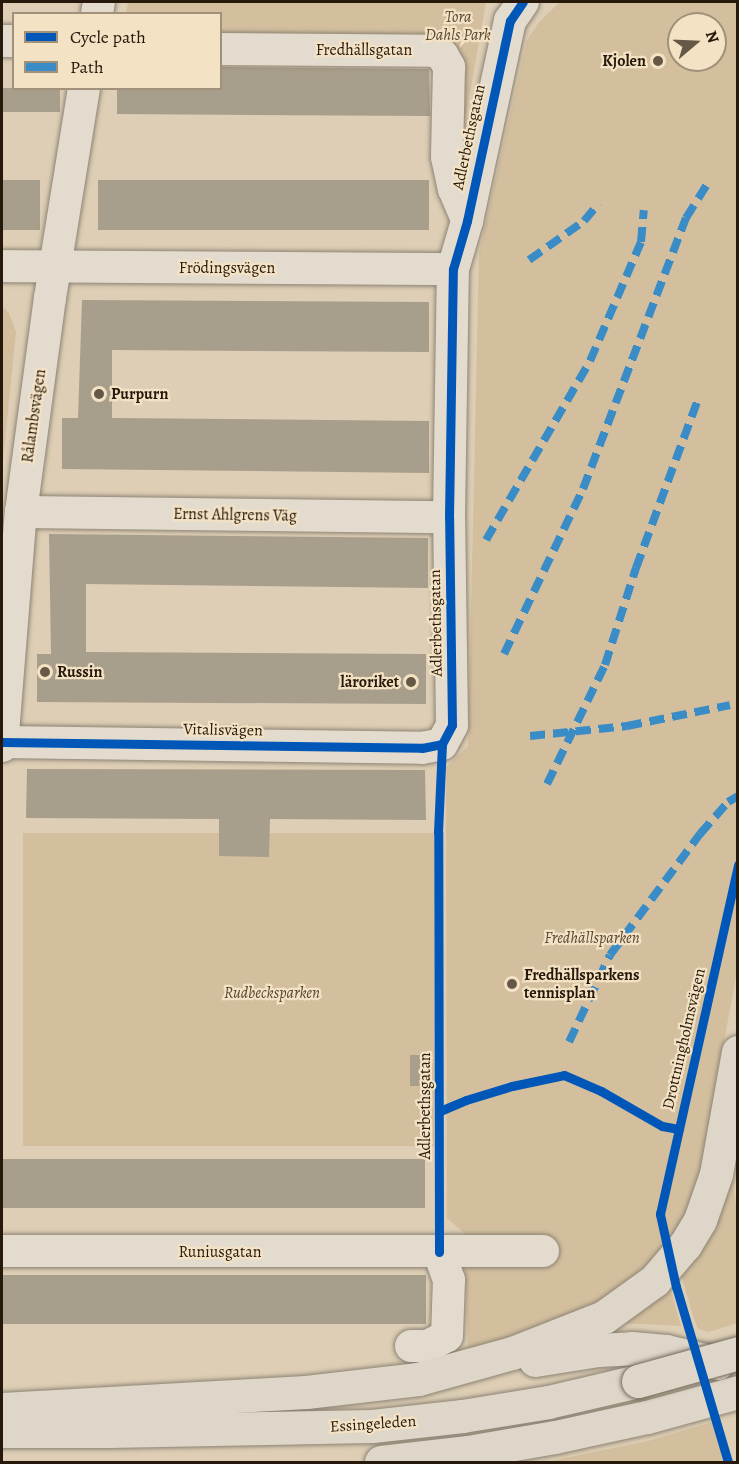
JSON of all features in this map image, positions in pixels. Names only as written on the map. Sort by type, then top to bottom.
[{"type":"highway","points":[[418,1379],[512,1353],[586,1326],[604,1317],[654,1281],[685,1245],[710,1196],[738,1052]]},
{"type":"highway","points":[[2,1409],[306,1392],[418,1379],[598,1350],[632,1348],[666,1351],[711,1360],[738,1371]]},
{"type":"highway","name":"Essingeleden","points":[[2,1431],[372,1426],[462,1416],[548,1402],[638,1381],[738,1353]]},
{"type":"highway","points":[[381,1462],[479,1451],[647,1417],[738,1392]]},
{"type":"street","name":"Adlerbethsgatan","points":[[442,744],[452,725],[449,517],[453,269],[467,221],[510,21],[523,2]]},
{"type":"street","name":"Fredhällsgatan","points":[[222,49],[434,51],[443,56],[449,67],[447,157],[454,189],[467,221]]},
{"type":"street","name":"Rålambsvägen","points":[[2,744],[21,512],[54,266],[84,90]]},
{"type":"street","name":"Frödingsvägen","points":[[2,266],[453,269]]},
{"type":"street","name":"Ernst Ahlgrens Väg","points":[[21,512],[449,517]]},
{"type":"street","name":"Vitalisvägen","points":[[2,744],[422,747],[442,744]]},
{"type":"street","name":"Runiusgatan","points":[[2,1251],[543,1251]]},
{"type":"street","points":[[411,1346],[428,1346],[447,1336],[449,1280],[439,1252]]},
{"type":"green space","name":"Tora Dahls Park","points":[[128,2],[486,2],[459,156],[455,65],[222,36],[222,12],[126,12]]},
{"type":"green space","name":"Fredhällsparken","points":[[560,2],[737,2],[738,966],[695,1199],[678,1235],[654,1262],[590,1312],[468,1352],[464,1233],[447,1218],[446,767],[468,746],[479,253],[527,40],[539,22]]},
{"type":"green space","points":[[2,306],[9,313],[16,332],[2,470]]},
{"type":"green space","name":"Rudbecksparken","points":[[23,833],[434,833],[434,1146],[23,1146]]},
{"type":"green space","points":[[732,1165],[738,1228],[737,1323],[709,1332],[698,1329],[680,1272]]},
{"type":"green space","points":[[669,1283],[681,1326],[618,1323]]},
{"type":"green space","points":[[712,1422],[724,1462],[545,1462],[648,1441]]},
{"type":"building","points":[[222,67],[429,69],[430,116],[117,114],[117,90],[222,90]]},
{"type":"building","points":[[2,88],[60,90],[60,112],[2,112]]},
{"type":"building","points":[[2,180],[40,180],[40,230],[2,230]]},
{"type":"building","points":[[98,180],[429,180],[429,230],[98,230]]},
{"type":"building","points":[[82,300],[429,302],[429,352],[112,350],[112,418],[429,421],[429,473],[62,469],[62,418],[78,418]]},
{"type":"building","points":[[49,534],[428,538],[428,588],[86,584],[86,652],[426,654],[426,704],[37,702],[37,654],[51,654]]},
{"type":"building","points":[[27,769],[425,770],[426,820],[270,819],[269,857],[219,856],[219,819],[26,818]]},
{"type":"building","points":[[410,1055],[430,1055],[430,1086],[410,1086]]},
{"type":"building","points":[[2,1159],[425,1159],[425,1208],[2,1208]]},
{"type":"building","points":[[2,1275],[426,1275],[426,1324],[2,1324]]},
{"type":"marked path","points":[[504,654],[583,489],[686,218],[707,185]]},
{"type":"marked path","points":[[529,260],[584,221],[599,203]]},
{"type":"marked path","points":[[486,540],[590,361],[641,242],[644,210]]},
{"type":"marked path","points":[[547,784],[605,665],[636,568],[699,397]]},
{"type":"marked path","points":[[530,736],[627,726],[730,705]]},
{"type":"marked path","points":[[569,1042],[610,955],[700,834],[728,802],[738,796]]},
{"type":"cycle path","points":[[439,1252],[438,832],[442,744],[452,725],[449,517],[453,269],[467,221],[510,21],[523,2]]},
{"type":"cycle path","points":[[2,742],[422,748],[442,744]]},
{"type":"cycle path","name":"Drottningholmsvägen","points":[[728,1462],[676,1287],[660,1214],[738,865]]},
{"type":"cycle path","points":[[440,1111],[466,1100],[512,1086],[564,1075],[601,1091],[662,1126],[679,1129]]},
{"type":"place","name":"Kjolen","points":[[658,61]]},
{"type":"place","name":"Purpurn","points":[[99,394]]},
{"type":"place","name":"Russin","points":[[45,672]]},
{"type":"place","name":"läroriket","points":[[411,682]]},
{"type":"place","name":"Fredhällsparkens tennisplan","points":[[512,984]]}]
